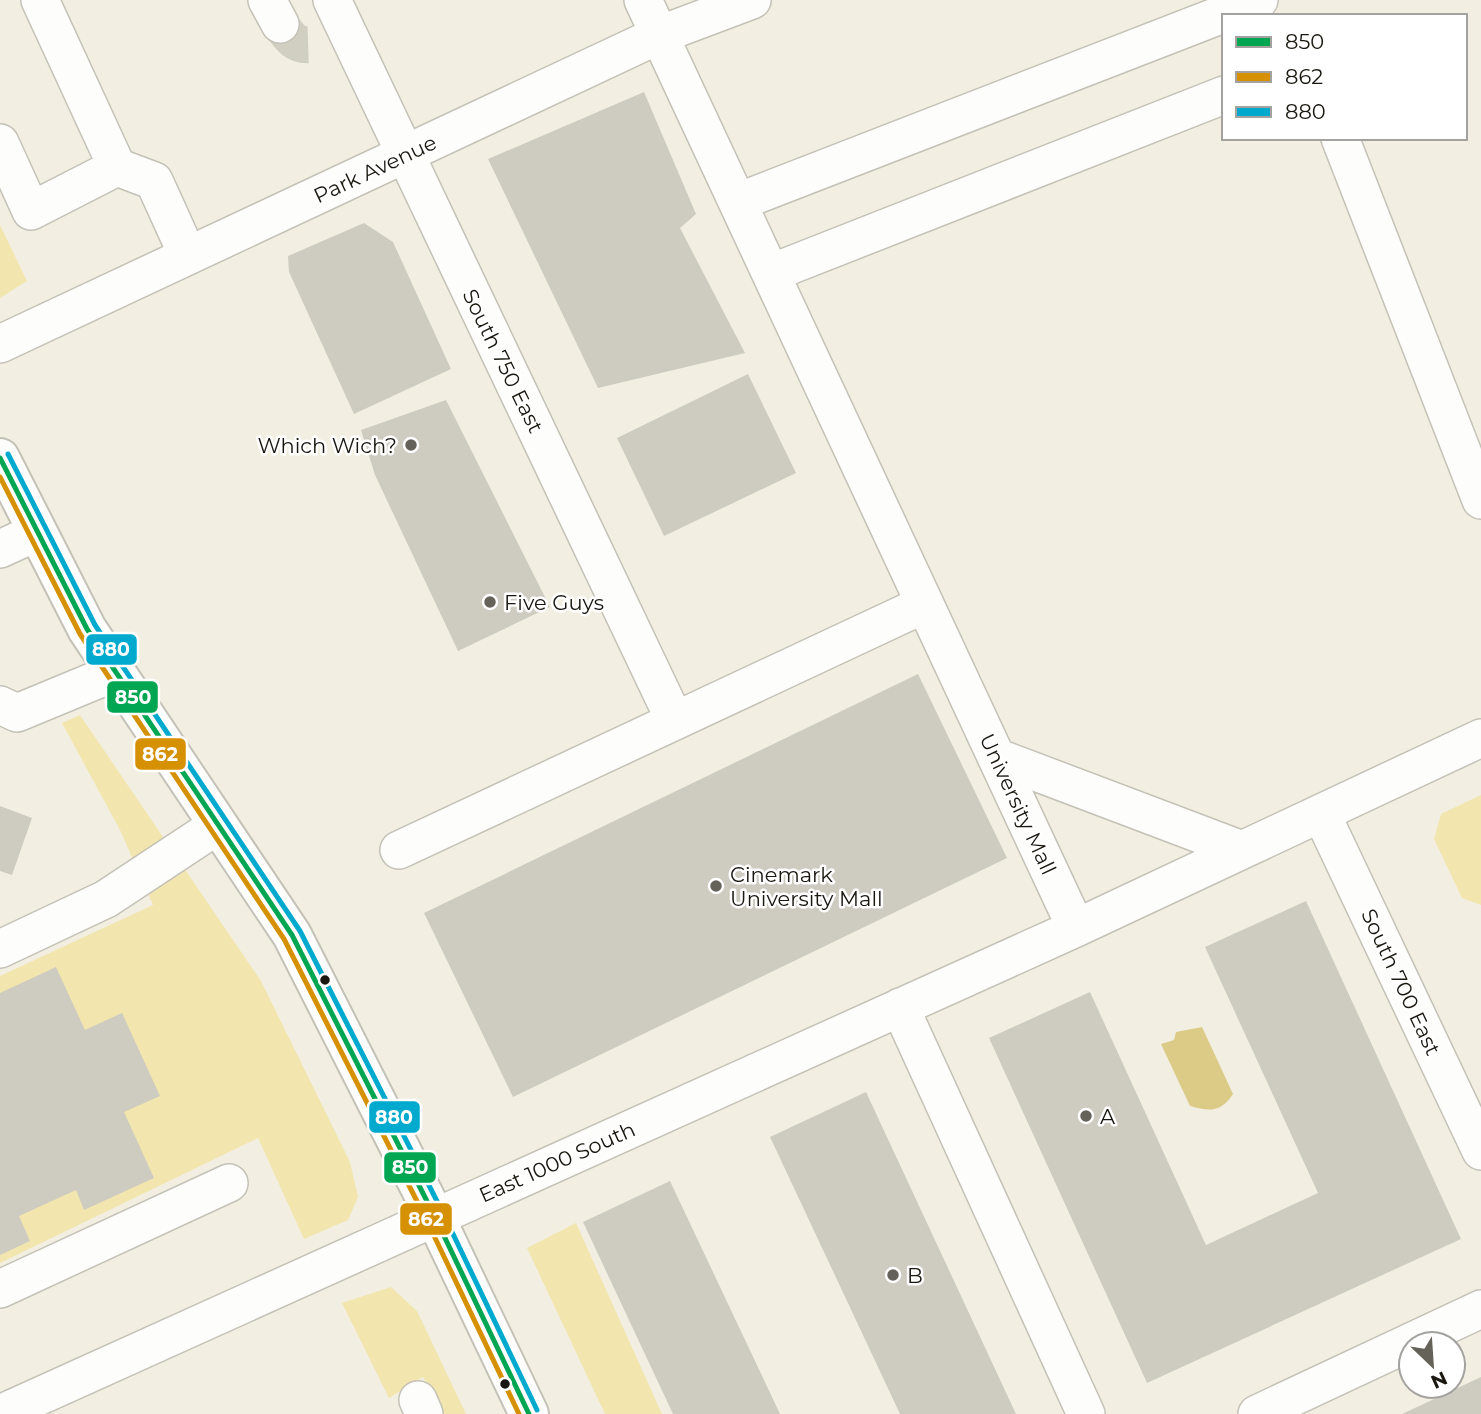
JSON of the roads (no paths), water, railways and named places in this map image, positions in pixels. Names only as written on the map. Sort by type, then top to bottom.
[{"type":"main road","points":[[0,458],[87,629],[292,935],[435,1217],[529,1414]]},
{"type":"street","points":[[40,0],[117,166],[154,181],[188,256]]},
{"type":"street","name":"University Mall","points":[[643,0],[1076,929]]},
{"type":"street","name":"Park Avenue","points":[[0,344],[659,36],[752,0]]},
{"type":"street","points":[[1223,14],[1259,0]]},
{"type":"street","points":[[738,202],[1222,14]]},
{"type":"street","name":"South 750 East","points":[[333,25],[405,155],[675,721]]},
{"type":"street","points":[[771,273],[1222,96]]},
{"type":"street","points":[[1341,140],[1481,500]]},
{"type":"street","points":[[0,143],[31,211],[117,166]]},
{"type":"street","points":[[0,549],[37,532]]},
{"type":"street","points":[[399,850],[925,604]]},
{"type":"street","points":[[0,705],[17,713],[116,672]]},
{"type":"street","points":[[1076,929],[1242,850],[1310,808],[1481,738]]},
{"type":"street","points":[[996,757],[1242,850]]},
{"type":"street","name":"South 700 East","points":[[1310,808],[1481,1151]]},
{"type":"street","points":[[0,949],[106,899],[218,825]]},
{"type":"street","name":"East 1000 South","points":[[0,1414],[1076,929]]},
{"type":"street","points":[[900,1007],[1086,1414]]},
{"type":"street","points":[[0,1289],[229,1183]]},
{"type":"street","points":[[1257,1414],[1481,1309]]},
{"type":"tunnel","points":[[280,24],[297,43],[321,43]]},
{"type":"place","name":"Which Wich?","points":[[411,445]]},
{"type":"place","name":"Five Guys","points":[[490,602]]},
{"type":"place","name":"Cinemark University Mall","points":[[716,886]]},
{"type":"place","name":"A","points":[[1086,1116]]},
{"type":"place","name":"B","points":[[893,1275]]}]
